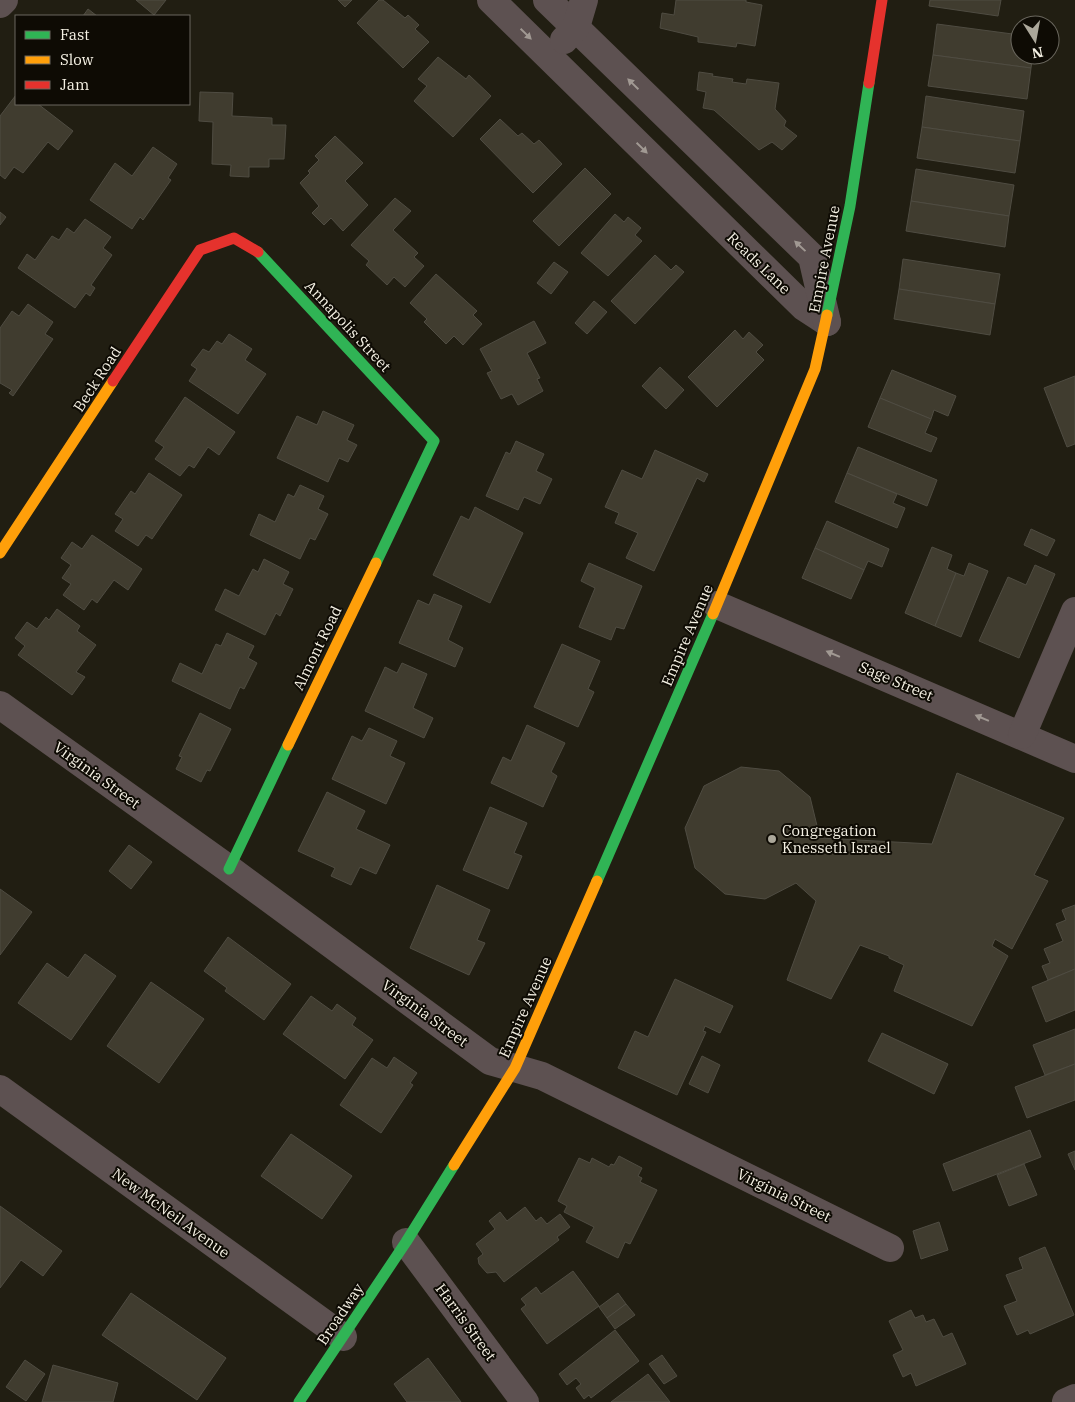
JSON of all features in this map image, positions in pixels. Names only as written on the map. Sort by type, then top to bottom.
[{"type":"main road","name":"Empire Avenue","points":[[406,1242],[515,1068],[717,605],[815,369],[827,322],[850,206],[882,0]]},
{"type":"main road","name":"Annapolis Street","points":[[234,238],[261,254],[434,441]]},
{"type":"main road","name":"Beck Road","points":[[0,553],[200,250],[234,238]]},
{"type":"main road","name":"Almont Road","points":[[228,869],[434,441]]},
{"type":"main road","name":"Broadway","points":[[299,1402],[406,1242]]},
{"type":"street","points":[[0,4],[4,0]]},
{"type":"street","name":"Reads Lane","points":[[491,0],[804,307],[827,322]]},
{"type":"street","points":[[547,0],[812,257],[827,322]]},
{"type":"street","points":[[548,56],[576,28],[584,0]]},
{"type":"street","name":"Sage Street","points":[[717,605],[1075,759]]},
{"type":"street","points":[[1022,735],[1075,611]]},
{"type":"street","name":"Virginia Street","points":[[0,705],[490,1061],[542,1076],[890,1248]]},
{"type":"street","name":"New McNeil Avenue","points":[[0,1089],[343,1337]]},
{"type":"street","name":"Harris Street","points":[[406,1242],[525,1402]]},
{"type":"street","points":[[1066,1402],[1075,1398]]},
{"type":"building","points":[[136,0],[166,0],[154,15]]},
{"type":"building","points":[[338,0],[352,0],[345,7]]},
{"type":"building","points":[[379,0],[383,0],[405,18],[408,15],[419,25],[415,29],[429,42],[403,68],[357,23]]},
{"type":"building","points":[[676,0],[746,0],[746,2],[762,5],[755,46],[737,43],[736,47],[698,42],[698,37],[660,28],[662,13],[674,15]]},
{"type":"building","points":[[930,0],[1001,0],[998,16],[929,6]]},
{"type":"building","points":[[88,9],[96,15],[84,15]]},
{"type":"building","points":[[937,24],[1010,34],[1010,65],[1031,65],[1031,68],[933,55]]},
{"type":"building","points":[[933,55],[1031,68],[1027,99],[928,86]]},
{"type":"building","points":[[438,57],[466,79],[469,75],[491,96],[453,137],[414,101],[427,86],[418,79]]},
{"type":"building","points":[[699,72],[733,79],[732,82],[746,84],[747,79],[779,83],[775,109],[786,121],[784,126],[797,136],[782,150],[772,142],[759,150],[714,110],[703,108],[706,92],[697,90]]},
{"type":"building","points":[[200,92],[233,93],[232,116],[272,118],[272,125],[286,125],[284,159],[269,159],[269,167],[249,167],[249,177],[230,176],[231,165],[212,164],[213,122],[199,121]]},
{"type":"building","points":[[15,96],[15,105],[39,105],[73,131],[58,150],[48,142],[23,173],[14,167],[5,179],[0,175],[0,116]]},
{"type":"building","points":[[926,96],[1024,111],[1020,141],[922,127]]},
{"type":"building","points":[[500,119],[518,136],[522,133],[534,144],[539,140],[562,164],[533,193],[480,139]]},
{"type":"building","points":[[922,127],[1020,141],[1015,173],[917,158]]},
{"type":"building","points":[[335,136],[363,163],[345,181],[368,205],[343,231],[331,218],[324,225],[312,213],[319,206],[300,183],[319,160],[315,156]]},
{"type":"building","points":[[153,147],[177,164],[168,178],[171,180],[143,220],[140,217],[132,229],[90,200],[115,163],[132,176]]},
{"type":"building","points":[[585,168],[611,194],[559,246],[533,221]]},
{"type":"building","points":[[916,169],[1014,185],[1009,216],[911,201]]},
{"type":"building","points":[[395,198],[411,211],[393,230],[418,253],[414,257],[424,266],[405,287],[394,277],[387,285],[366,265],[369,261],[351,245]]},
{"type":"building","points":[[911,201],[1009,216],[1005,247],[906,231]]},
{"type":"building","points":[[0,212],[6,217],[0,225]]},
{"type":"building","points":[[615,214],[624,222],[628,217],[641,228],[635,235],[642,241],[608,276],[581,253]]},
{"type":"building","points":[[85,219],[111,237],[103,248],[112,255],[91,285],[95,288],[90,296],[86,293],[75,308],[18,268],[27,254],[35,260],[52,236],[59,240],[67,228],[74,233]]},
{"type":"building","points":[[655,255],[671,270],[676,265],[684,272],[635,324],[611,301]]},
{"type":"building","points":[[903,259],[1000,274],[995,304],[899,289]]},
{"type":"building","points":[[554,262],[568,272],[551,294],[537,283]]},
{"type":"building","points":[[436,274],[477,311],[473,315],[482,324],[463,345],[454,336],[446,344],[424,322],[427,319],[410,303]]},
{"type":"building","points":[[899,289],[995,304],[990,335],[894,319]]},
{"type":"building","points":[[594,301],[607,312],[587,334],[575,323]]},
{"type":"building","points":[[28,304],[53,322],[45,334],[53,339],[13,396],[9,393],[12,390],[0,383],[0,328],[12,311],[19,316]]},
{"type":"building","points":[[534,321],[546,343],[527,353],[540,378],[537,379],[543,391],[518,405],[512,394],[501,399],[487,373],[492,371],[480,349]]},
{"type":"building","points":[[735,330],[743,339],[749,332],[763,345],[756,352],[764,360],[717,407],[688,377]]},
{"type":"building","points":[[229,334],[252,349],[245,360],[266,374],[238,414],[189,381],[197,369],[191,365],[203,349],[209,352],[217,341],[222,344]]},
{"type":"building","points":[[660,367],[684,390],[666,409],[642,386]]},
{"type":"building","points":[[892,370],[956,396],[948,416],[934,410],[931,419],[880,398]]},
{"type":"building","points":[[1075,376],[1075,444],[1067,447],[1044,388]]},
{"type":"building","points":[[185,397],[235,432],[219,455],[208,447],[194,468],[189,465],[180,476],[155,459],[164,447],[155,441]]},
{"type":"building","points":[[880,398],[931,419],[925,433],[937,438],[931,452],[868,427]]},
{"type":"building","points":[[323,411],[354,425],[347,440],[357,445],[348,462],[339,458],[328,482],[277,458],[297,416],[317,425]]},
{"type":"building","points":[[516,441],[544,454],[536,471],[552,479],[540,504],[524,497],[518,510],[486,496],[506,452],[510,454]]},
{"type":"building","points":[[858,447],[937,480],[927,506],[847,473]]},
{"type":"building","points":[[655,450],[708,474],[704,482],[697,478],[654,571],[626,558],[638,533],[615,523],[619,513],[605,507],[622,470],[642,479]]},
{"type":"building","points":[[149,473],[182,495],[152,539],[146,535],[138,546],[115,531],[123,519],[115,514],[131,491],[135,494]]},
{"type":"building","points":[[847,473],[897,494],[893,503],[905,508],[897,528],[835,502]]},
{"type":"building","points":[[300,485],[324,496],[318,509],[328,514],[315,540],[310,538],[300,559],[250,535],[259,514],[275,522],[288,494],[294,497]]},
{"type":"building","points":[[475,507],[523,533],[490,603],[433,575],[461,516],[469,520]]},
{"type":"building","points":[[827,521],[889,549],[882,567],[868,561],[864,570],[815,548]]},
{"type":"building","points":[[1031,529],[1055,540],[1047,556],[1024,545]]},
{"type":"building","points":[[92,535],[142,569],[128,590],[114,580],[97,603],[92,599],[84,610],[63,595],[71,584],[62,578],[71,565],[61,558],[72,542],[82,549]]},
{"type":"building","points":[[932,547],[952,555],[947,569],[956,573],[935,626],[905,613]]},
{"type":"building","points":[[815,548],[864,570],[851,599],[802,578]]},
{"type":"building","points":[[264,559],[289,572],[283,584],[293,589],[280,616],[276,613],[265,635],[215,610],[225,589],[239,596],[253,569],[258,572]]},
{"type":"building","points":[[589,563],[642,586],[624,629],[616,627],[611,640],[579,627],[595,588],[581,581]]},
{"type":"building","points":[[969,563],[988,571],[961,637],[935,626],[956,573],[964,576]]},
{"type":"building","points":[[1035,565],[1055,574],[1019,658],[979,641],[1008,577],[1026,585]]},
{"type":"building","points":[[434,594],[462,606],[448,640],[463,648],[455,667],[399,643],[418,600],[429,605]]},
{"type":"building","points":[[57,609],[80,626],[77,631],[96,645],[76,672],[85,677],[72,695],[18,655],[25,646],[15,638],[27,622],[37,629],[46,617],[49,620]]},
{"type":"building","points":[[227,633],[254,646],[248,658],[257,663],[244,689],[240,687],[230,709],[172,681],[180,663],[202,674],[216,644],[221,646]]},
{"type":"building","points":[[562,644],[600,661],[588,689],[594,692],[578,727],[534,707]]},
{"type":"building","points":[[402,663],[427,674],[413,708],[433,718],[424,738],[365,711],[385,667],[397,673]]},
{"type":"building","points":[[200,713],[231,729],[210,771],[207,770],[201,782],[176,769],[182,757],[179,756]]},
{"type":"building","points":[[527,725],[565,743],[551,772],[557,776],[543,807],[491,783],[503,757],[511,761]]},
{"type":"building","points":[[369,728],[397,741],[390,756],[405,763],[386,804],[332,779],[352,736],[362,741]]},
{"type":"building","points":[[741,767],[779,771],[810,797],[820,838],[932,844],[957,773],[1064,818],[1034,875],[1048,881],[1012,949],[995,939],[992,946],[1008,956],[972,1026],[894,991],[904,965],[889,958],[889,956],[860,945],[831,999],[787,980],[816,901],[796,883],[765,899],[725,894],[695,868],[685,828],[704,786]]},
{"type":"building","points":[[327,792],[365,811],[356,829],[390,845],[376,874],[360,867],[351,885],[331,876],[335,868],[298,851]]},
{"type":"building","points":[[490,807],[527,823],[514,853],[522,856],[508,889],[463,870]]},
{"type":"building","points":[[129,845],[152,862],[131,889],[109,871]]},
{"type":"building","points":[[437,885],[490,910],[477,940],[485,943],[469,975],[410,948]]},
{"type":"building","points":[[0,889],[32,912],[0,955]]},
{"type":"building","points":[[1075,905],[1075,969],[1048,980],[1042,966],[1050,963],[1044,949],[1063,941],[1056,924],[1066,920],[1062,910]]},
{"type":"building","points":[[228,937],[291,984],[264,1020],[225,991],[227,988],[204,971]]},
{"type":"building","points":[[85,954],[116,976],[71,1040],[18,1003],[47,963],[68,978]]},
{"type":"building","points":[[1075,969],[1075,1010],[1046,1022],[1032,987]]},
{"type":"building","points":[[675,979],[733,1006],[720,1033],[705,1026],[703,1031],[706,1032],[677,1095],[618,1068],[635,1031],[648,1037]]},
{"type":"building","points":[[151,982],[204,1019],[159,1083],[107,1046]]},
{"type":"building","points":[[311,996],[332,1011],[337,1004],[356,1018],[352,1025],[373,1040],[345,1079],[283,1034]]},
{"type":"building","points":[[1075,1029],[1075,1064],[1045,1075],[1033,1045]]},
{"type":"building","points":[[882,1033],[948,1064],[934,1094],[868,1061]]},
{"type":"building","points":[[702,1056],[720,1065],[708,1093],[689,1084]]},
{"type":"building","points":[[394,1057],[417,1073],[410,1083],[413,1085],[381,1133],[340,1105],[372,1058],[387,1068]]},
{"type":"building","points":[[1075,1064],[1075,1100],[1027,1118],[1015,1087]]},
{"type":"building","points":[[1030,1130],[1041,1157],[953,1191],[943,1164]]},
{"type":"building","points":[[291,1134],[352,1176],[322,1219],[261,1176]]},
{"type":"building","points":[[1075,1151],[1075,1170],[1068,1154]]},
{"type":"building","points":[[619,1156],[642,1168],[638,1176],[642,1178],[640,1182],[657,1190],[630,1244],[625,1242],[618,1258],[586,1242],[594,1227],[564,1212],[567,1206],[558,1201],[579,1158],[590,1163],[592,1158],[609,1167],[611,1164],[614,1165]]},
{"type":"building","points":[[1024,1164],[1037,1195],[1009,1206],[997,1175]]},
{"type":"building","points":[[0,1206],[62,1251],[43,1276],[21,1260],[0,1288]]},
{"type":"building","points":[[525,1207],[536,1221],[541,1217],[547,1224],[560,1214],[570,1227],[557,1237],[559,1240],[504,1282],[496,1272],[487,1273],[479,1264],[478,1258],[483,1254],[476,1244],[495,1229],[489,1221],[500,1212],[507,1221]]},
{"type":"building","points":[[939,1222],[948,1250],[921,1259],[913,1231]]},
{"type":"building","points":[[1045,1247],[1074,1315],[1030,1334],[1028,1330],[1017,1335],[1004,1306],[1017,1301],[1006,1275],[1023,1269],[1019,1258]]},
{"type":"building","points":[[573,1271],[599,1306],[547,1344],[521,1309],[526,1305],[521,1299],[536,1287],[541,1294]]},
{"type":"building","points":[[131,1293],[226,1358],[197,1400],[102,1335]]},
{"type":"building","points":[[618,1293],[626,1304],[607,1318],[599,1307]]},
{"type":"building","points":[[626,1304],[635,1315],[615,1329],[607,1318]]},
{"type":"building","points":[[911,1310],[915,1318],[923,1315],[926,1322],[934,1319],[943,1337],[952,1333],[966,1364],[916,1386],[911,1373],[903,1377],[893,1355],[903,1350],[889,1321]]},
{"type":"building","points":[[615,1330],[639,1361],[591,1398],[589,1395],[584,1399],[576,1388],[581,1384],[576,1378],[567,1385],[559,1374]]},
{"type":"building","points":[[662,1355],[677,1376],[664,1384],[649,1364]]},
{"type":"building","points":[[428,1358],[461,1402],[407,1402],[394,1384]]},
{"type":"building","points":[[25,1360],[45,1374],[26,1401],[6,1387]]},
{"type":"building","points":[[53,1365],[118,1383],[113,1402],[42,1402]]},
{"type":"building","points":[[648,1374],[670,1402],[611,1402]]},
{"type":"traffic: fast","points":[[827,315],[850,206],[869,83]]},
{"type":"traffic: fast","points":[[258,252],[434,441],[376,563]]},
{"type":"traffic: fast","points":[[597,881],[713,614]]},
{"type":"traffic: fast","points":[[229,869],[288,745]]},
{"type":"traffic: fast","points":[[299,1402],[406,1242],[454,1165]]},
{"type":"traffic: slow","points":[[713,614],[815,369],[827,315]]},
{"type":"traffic: slow","points":[[0,553],[113,381]]},
{"type":"traffic: slow","points":[[288,745],[376,563]]},
{"type":"traffic: slow","points":[[454,1165],[515,1068],[597,881]]},
{"type":"traffic: jam","points":[[869,83],[882,0]]},
{"type":"traffic: jam","points":[[113,381],[200,250],[234,238],[258,252]]},
{"type":"place","name":"Congregation Knesseth Israel","points":[[772,839]]}]
